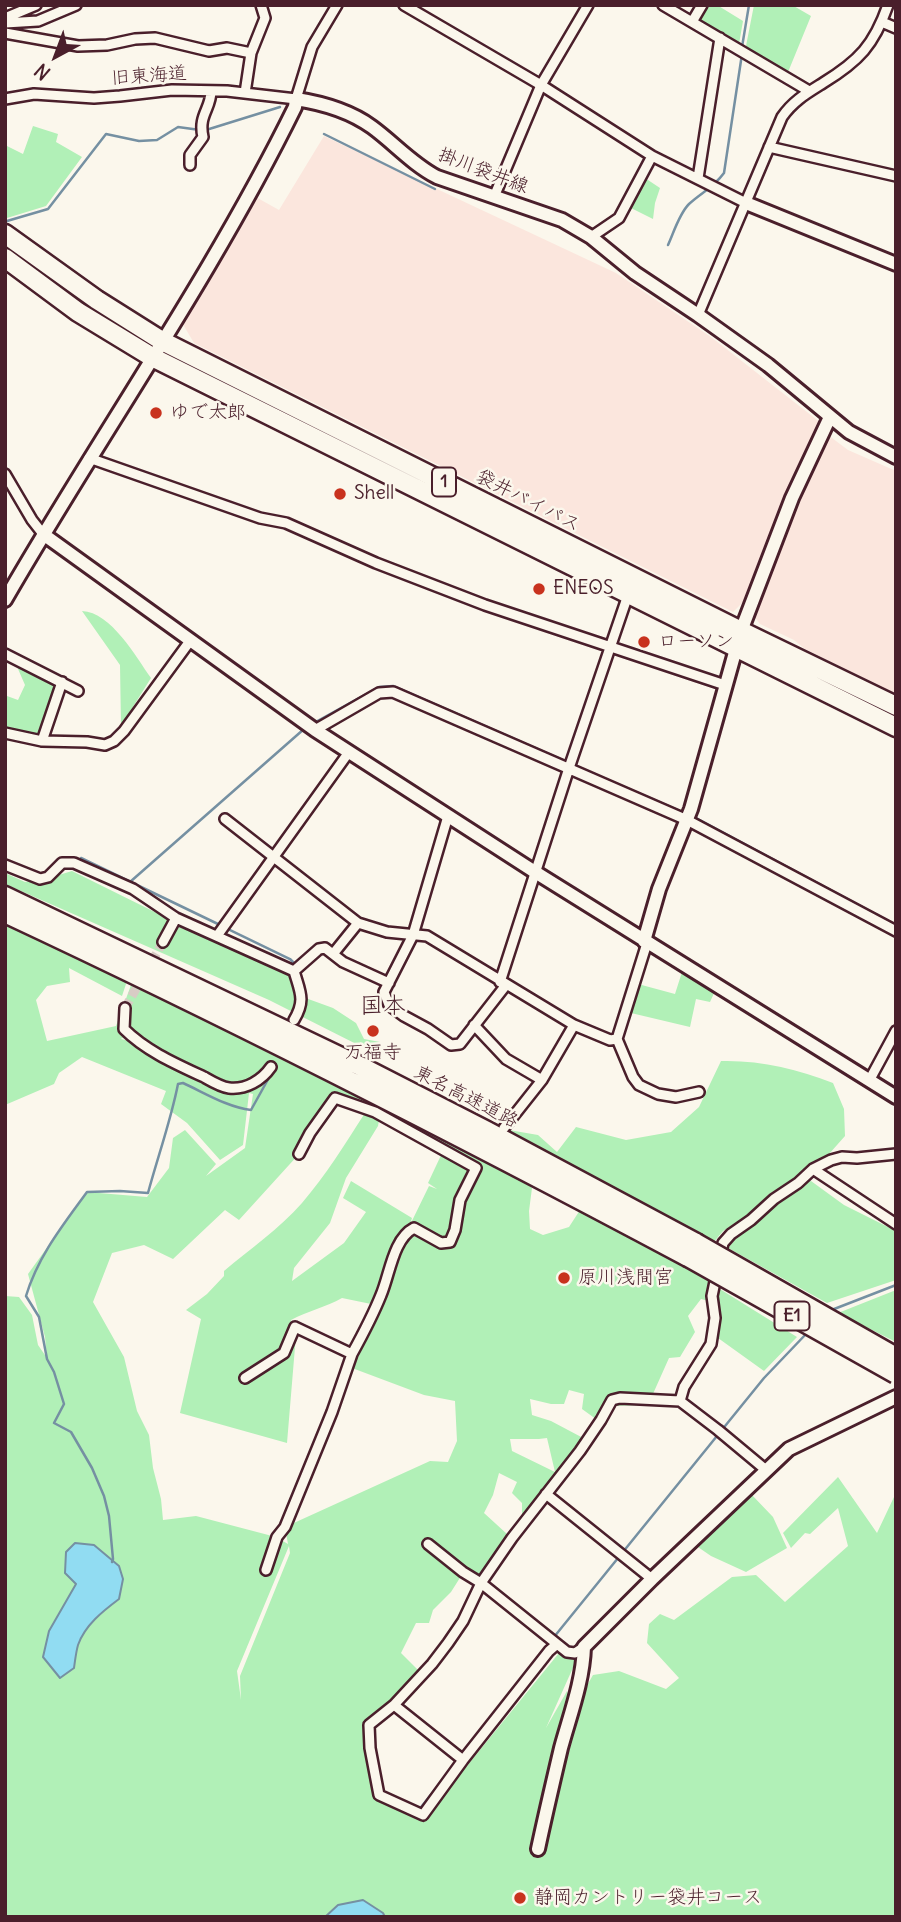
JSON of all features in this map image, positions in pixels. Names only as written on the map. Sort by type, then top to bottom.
[{"type":"highway","name":"袋井バイパス","points":[[5,234],[97,300],[162,341],[896,706]]},
{"type":"highway","name":"袋井バイパス","points":[[5,258],[78,312],[152,357],[896,727]]},
{"type":"highway","name":"東名高速道路","points":[[5,895],[360,1066],[487,1131],[692,1250],[896,1374]]},
{"type":"highway","name":"東名高速道路","points":[[5,913],[338,1074],[692,1250],[896,1357]]},
{"type":"street","points":[[5,20],[36,5]]},
{"type":"street","points":[[5,20],[38,21],[76,5]]},
{"type":"street","points":[[245,93],[251,53],[265,18],[261,5]]},
{"type":"street","points":[[5,600],[254,187],[295,107],[312,47],[337,5]]},
{"type":"street","points":[[404,5],[541,85],[652,156],[746,204],[896,264]]},
{"type":"street","points":[[494,198],[541,85],[588,5]]},
{"type":"street","points":[[663,5],[809,91]]},
{"type":"street","points":[[692,22],[702,5]]},
{"type":"street","points":[[698,315],[782,117],[789,106],[855,62],[867,48],[888,5]]},
{"type":"street","points":[[882,22],[896,28]]},
{"type":"street","points":[[5,33],[71,45],[107,46],[135,39],[155,38],[209,51],[227,48],[251,53]]},
{"type":"street","points":[[698,178],[720,38]]},
{"type":"street","name":"旧東海道","points":[[5,99],[34,94],[94,97],[172,90],[245,93],[296,99]]},
{"type":"street","points":[[190,165],[190,155],[203,136],[201,120],[211,91]]},
{"type":"street","name":"掛川袋井線","points":[[296,99],[319,103],[356,118],[437,177],[562,220],[591,237],[635,273],[768,365],[849,432],[896,457]]},
{"type":"street","points":[[769,147],[896,176]]},
{"type":"street","points":[[591,237],[619,218],[652,156]]},
{"type":"street","points":[[699,1092],[676,1097],[658,1094],[639,1085],[617,1039],[659,889],[687,820],[735,648],[792,498],[830,417]]},
{"type":"street","points":[[89,458],[260,518],[286,523],[376,563],[485,605],[725,685]]},
{"type":"street","points":[[5,474],[43,534],[310,727],[535,872],[896,1097]]},
{"type":"street","points":[[448,816],[413,935],[384,992],[389,1005],[451,1045],[460,1044],[503,983],[535,872],[628,595]]},
{"type":"street","points":[[5,733],[42,741],[105,745],[114,741],[190,641]]},
{"type":"street","points":[[5,654],[78,691]]},
{"type":"street","points":[[42,741],[62,682]]},
{"type":"street","points":[[310,727],[379,693],[393,692],[570,765],[687,820],[896,932]]},
{"type":"street","points":[[216,936],[349,752]]},
{"type":"street","points":[[225,819],[358,923],[387,932],[427,936],[574,1025],[610,1040],[617,1039]]},
{"type":"street","points":[[5,865],[40,879],[48,877],[62,863],[74,863],[132,888],[176,918],[294,971],[301,993],[301,1008],[294,1020]]},
{"type":"street","points":[[163,942],[176,918]]},
{"type":"street","points":[[333,954],[358,923]]},
{"type":"street","points":[[294,971],[318,949],[325,948],[343,962],[389,983]]},
{"type":"street","points":[[125,1008],[124,1029],[133,1038],[181,1066],[227,1088],[254,1082],[264,1077],[271,1067]]},
{"type":"street","points":[[474,1025],[506,1059],[542,1080]]},
{"type":"street","points":[[504,1128],[542,1080],[574,1025]]},
{"type":"street","points":[[869,1081],[896,1031]]},
{"type":"street","points":[[266,1570],[276,1537],[285,1527],[332,1412],[352,1354],[374,1311],[406,1232],[414,1228],[441,1243],[450,1242],[460,1200],[476,1168],[375,1112],[335,1098],[310,1133],[299,1154]]},
{"type":"street","points":[[680,1401],[684,1387],[711,1344],[715,1318],[712,1296],[723,1243],[813,1169],[842,1157],[896,1154]]},
{"type":"street","points":[[813,1169],[896,1224]]},
{"type":"street","points":[[245,1378],[284,1353],[295,1328],[352,1354]]},
{"type":"street","points":[[428,1544],[567,1652],[575,1653],[789,1449],[896,1396]]},
{"type":"street","points":[[554,1641],[549,1651],[461,1758],[423,1815],[379,1796],[370,1748],[369,1725],[394,1705],[448,1643],[463,1621],[481,1584],[512,1538],[580,1451],[612,1400],[620,1398],[680,1401],[766,1470]]},
{"type":"street","points":[[546,1494],[652,1579]]},
{"type":"street","points":[[538,1849],[579,1684],[584,1647]]},
{"type":"street","points":[[394,1705],[461,1758]]},
{"type":"shaded area","points":[[324,136],[616,273],[711,337],[821,423],[743,602],[733,612],[194,343],[181,321],[254,196],[279,210]]},
{"type":"shaded area","points":[[828,435],[848,450],[896,471],[896,694],[805,649],[794,640],[760,624],[753,615],[796,502]]},
{"type":"green space","points":[[706,5],[717,5],[743,21],[739,44],[698,21]]},
{"type":"green space","points":[[754,5],[792,5],[811,16],[786,77],[746,46]]},
{"type":"green space","points":[[33,126],[58,134],[56,142],[82,157],[46,206],[7,218],[5,145],[23,154]]},
{"type":"green space","points":[[645,178],[660,188],[653,219],[629,207]]},
{"type":"green space","points":[[82,611],[93,613],[113,627],[151,678],[121,726],[120,665]]},
{"type":"green space","points":[[15,662],[61,685],[42,741],[5,735],[5,698],[7,696],[18,700],[25,685]]},
{"type":"green space","points":[[72,871],[181,925],[294,971],[300,996],[333,1008],[356,1023],[364,1039],[380,1042],[380,1056],[269,1000],[5,884],[5,873],[25,882]]},
{"type":"green space","points":[[5,924],[127,981],[122,996],[69,968],[70,982],[47,986],[36,1000],[47,1041],[116,1026],[131,985],[360,1094],[523,1181],[532,1188],[530,1229],[543,1235],[569,1227],[580,1210],[670,1253],[715,1283],[715,1286],[797,1337],[764,1371],[718,1338],[713,1302],[701,1299],[688,1316],[695,1332],[680,1357],[669,1358],[648,1405],[615,1406],[600,1422],[582,1409],[584,1394],[569,1390],[564,1404],[530,1399],[532,1415],[551,1421],[585,1439],[581,1451],[522,1517],[522,1503],[512,1493],[517,1482],[499,1473],[493,1495],[484,1513],[507,1534],[478,1582],[463,1573],[451,1592],[433,1610],[429,1623],[416,1623],[401,1653],[420,1672],[394,1705],[366,1725],[379,1795],[423,1815],[559,1653],[576,1661],[546,1728],[567,1691],[571,1713],[593,1675],[619,1671],[666,1689],[679,1678],[647,1643],[649,1624],[660,1614],[674,1620],[732,1577],[756,1575],[785,1602],[848,1546],[838,1508],[810,1534],[805,1533],[791,1548],[783,1533],[838,1477],[877,1533],[894,1497],[896,1486],[896,1917],[5,1917],[5,1296],[19,1297],[32,1315],[38,1345],[47,1358],[45,1337],[28,1274],[87,1192],[147,1197],[169,1168],[173,1138],[185,1130],[216,1164],[206,1176],[245,1148],[253,1094],[249,1093],[243,1145],[220,1160],[187,1123],[161,1104],[166,1091],[82,1057],[59,1073],[54,1084],[5,1105]],"holes":[[[121,1039],[150,1044],[177,1060],[247,1092],[230,1093],[143,1044]],[[335,1093],[385,1115],[443,1151],[428,1183],[437,1189],[429,1186],[409,1227],[412,1218],[351,1181],[343,1198],[366,1212],[344,1243],[292,1281],[294,1268],[330,1223],[346,1178],[378,1126],[380,1115],[365,1113],[302,1203],[224,1271],[224,1276],[207,1294],[186,1310],[201,1319],[180,1413],[287,1443],[296,1335],[291,1320],[342,1298],[376,1305],[352,1368],[424,1395],[455,1401],[457,1441],[448,1462],[430,1461],[285,1527],[288,1544],[276,1537],[196,1516],[163,1520],[149,1435],[137,1411],[124,1357],[93,1302],[112,1253],[144,1245],[173,1259],[225,1210],[239,1220],[299,1154],[319,1114]],[[547,1438],[555,1472],[512,1451],[510,1439]],[[289,1546],[290,1553],[240,1676],[241,1700],[237,1671]]]},
{"type":"green space","points":[[682,972],[715,991],[710,1002],[696,999],[690,1027],[631,1013],[638,984],[675,994]]},
{"type":"green space","points":[[721,1061],[778,1066],[833,1083],[844,1109],[845,1136],[821,1163],[769,1194],[749,1215],[723,1231],[713,1243],[509,1130],[538,1135],[557,1152],[576,1127],[626,1140],[671,1132],[699,1107]]},
{"type":"green space","points":[[811,1181],[844,1205],[896,1231],[896,1280],[827,1303],[728,1248],[776,1198],[799,1184]]},
{"type":"green space","points":[[896,1290],[896,1342],[838,1313]]},
{"type":"green space","points":[[751,1494],[773,1517],[787,1548],[746,1572],[711,1556],[695,1545]]},
{"type":"water","points":[[75,1543],[94,1545],[119,1566],[123,1579],[119,1599],[85,1631],[78,1645],[74,1668],[60,1678],[43,1657],[49,1631],[76,1584],[65,1573],[66,1552]]},
{"type":"water","points":[[363,1900],[385,1917],[325,1917],[338,1905]]},
{"type":"waterway","points":[[742,47],[749,5]]},
{"type":"waterway","points":[[668,245],[685,208],[724,173],[742,54]]},
{"type":"waterway","points":[[206,130],[280,107]]},
{"type":"waterway","points":[[7,221],[48,209],[106,134],[139,141],[157,140],[178,127],[200,130]]},
{"type":"waterway","points":[[324,134],[435,189]]},
{"type":"waterway","points":[[312,724],[379,687],[393,686],[567,762]]},
{"type":"waterway","points":[[130,882],[304,729]]},
{"type":"waterway","points":[[573,765],[682,812]]},
{"type":"waterway","points":[[696,818],[896,925]]},
{"type":"waterway","points":[[81,858],[220,925]]},
{"type":"waterway","points":[[226,928],[290,959],[297,966]]},
{"type":"waterway","points":[[297,1021],[306,1003],[299,972]]},
{"type":"waterway","points":[[112,1562],[109,1516],[104,1496],[92,1468],[71,1432],[54,1423],[64,1404],[47,1359],[39,1317],[26,1296],[44,1254],[87,1192],[148,1193],[178,1084],[183,1083],[225,1103],[251,1110],[271,1074]]},
{"type":"waterway","points":[[829,1311],[896,1285]]},
{"type":"waterway","points":[[554,1637],[764,1378],[807,1333]]},
{"type":"waterway","points":[[478,1734],[550,1642]]},
{"type":"waterway","points":[[418,1811],[455,1764]]},
{"type":"tunnel","points":[[125,1008],[163,942]]},
{"type":"place","name":"ゆで太郎","points":[[156,413]]},
{"type":"place","name":"Shell","points":[[340,494]]},
{"type":"place","name":"ENEOS","points":[[539,589]]},
{"type":"place","name":"ローソン","points":[[644,642]]},
{"type":"place","name":"万福寺","points":[[373,1031]]},
{"type":"place","name":"原川浅間宮","points":[[564,1278]]},
{"type":"place","name":"静岡カントリー袋井コース","points":[[520,1898]]},
{"type":"district","name":"国本","points":[[383,1006]]}]
